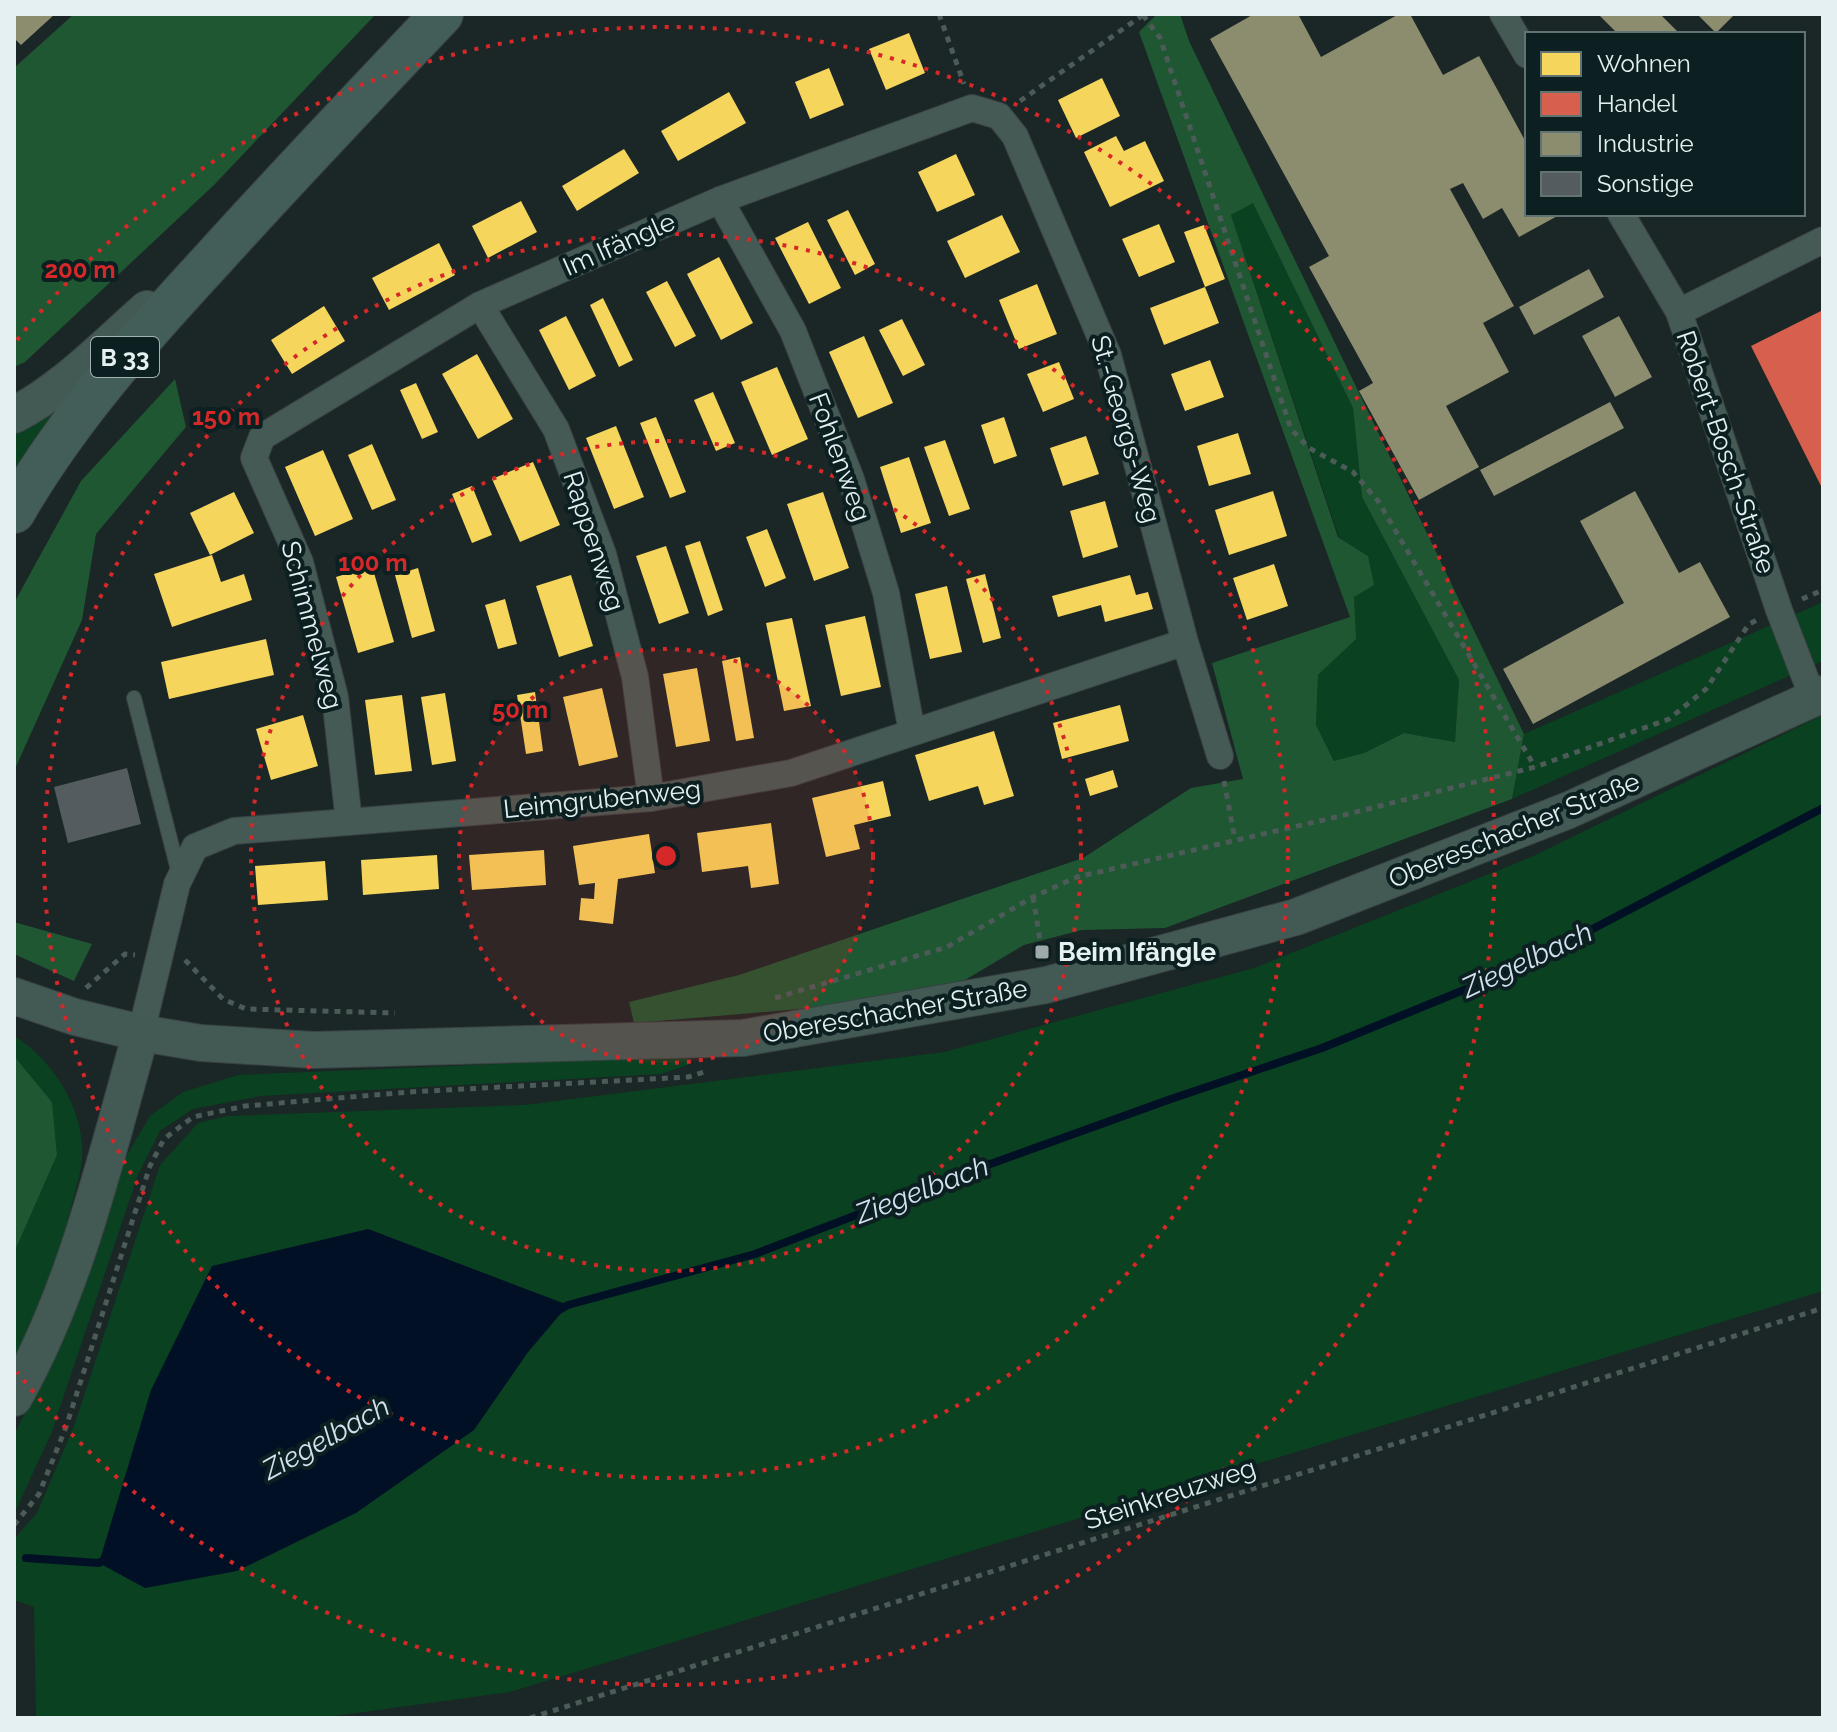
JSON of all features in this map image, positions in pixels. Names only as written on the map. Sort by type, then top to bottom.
[{"type":"main road","name":"B 33","points":[[14,512],[48,458],[123,358],[442,14]]},
{"type":"main road","points":[[14,415],[61,384],[253,215]]},
{"type":"main road","name":"Obereschacher Straße","points":[[14,996],[75,1017],[141,1033],[201,1043],[314,1050],[743,1038],[1046,985],[1296,917],[1569,810],[1818,696]]},
{"type":"main road","points":[[14,1398],[67,1280],[141,1033]]},
{"type":"street","points":[[1503,14],[1525,52]]},
{"type":"street","points":[[972,108],[999,116]]},
{"type":"street","name":"Im Ifängle","points":[[262,437],[480,305],[720,200],[972,108]]},
{"type":"street","name":"St.-Georgs-Weg","points":[[999,116],[1015,136],[1108,355],[1185,642],[1220,756]]},
{"type":"street","name":"Fohlenweg","points":[[720,200],[793,331],[851,479],[886,593],[912,732]]},
{"type":"street","name":"Robert-Bosch-Straße","points":[[1622,216],[1679,312],[1779,610],[1818,696]]},
{"type":"street","points":[[1679,312],[1823,240]]},
{"type":"street","name":"Rappenweg","points":[[480,305],[556,429],[603,554],[635,677],[651,798]]},
{"type":"street","name":"Schimmelweg","points":[[262,437],[254,458],[300,562],[335,697],[349,822]]},
{"type":"street","name":"Leimgrubenweg","points":[[141,1033],[180,878],[195,847],[234,831],[651,798],[791,773],[1185,642]]},
{"type":"lane","points":[[134,698],[180,878]]},
{"type":"path","points":[[939,14],[972,108]]},
{"type":"path","points":[[999,116],[1143,14],[1160,38],[1291,429],[1309,448],[1353,472],[1378,501],[1535,767]]},
{"type":"path","points":[[767,1000],[947,947],[1033,897],[1077,877],[1535,767],[1669,719],[1706,689],[1749,624]]},
{"type":"path","points":[[1220,756],[1235,840]]},
{"type":"path","points":[[1033,897],[1042,952]]},
{"type":"path","points":[[80,988],[88,988],[125,954]]},
{"type":"path","points":[[188,960],[223,999],[246,1009],[397,1013]]},
{"type":"path","points":[[14,1525],[39,1494],[66,1427],[150,1166],[164,1139],[193,1117],[245,1106],[409,1092],[688,1077],[728,1063],[743,1038]]},
{"type":"path","name":"Steinkreuzweg","points":[[530,1718],[1823,1308]]},
{"type":"green space","points":[[74,14],[376,14],[214,185],[25,362],[14,367],[14,68]]},
{"type":"green space","points":[[1157,14],[1180,14],[1189,41],[1524,734],[1512,799],[1165,928],[1082,930],[1024,945],[960,983],[811,1008],[634,1023],[629,1002],[739,975],[1083,858],[1191,788],[1243,779],[1212,663],[1350,617],[1139,32]],"holes":[[[1253,203],[1353,408],[1362,497],[1459,680],[1455,742],[1404,733],[1364,753],[1334,761],[1316,725],[1318,675],[1356,639],[1354,597],[1374,585],[1368,556],[1338,537],[1231,215]]]},
{"type":"green space","points":[[1253,202],[1353,408],[1362,497],[1459,680],[1455,742],[1404,733],[1364,753],[1335,762],[1316,725],[1318,675],[1355,639],[1354,597],[1368,556],[1339,537],[1231,215]]},
{"type":"green space","points":[[175,379],[186,427],[96,534],[82,620],[14,771],[14,603],[81,481]]},
{"type":"green space","points":[[69,394],[18,464],[14,472],[14,423]]},
{"type":"green space","points":[[1823,602],[1823,661],[1512,799],[1524,734]]},
{"type":"green space","points":[[1823,715],[1823,1291],[510,1692],[320,1718],[36,1718],[34,1607],[14,1600],[14,1539],[37,1513],[74,1426],[160,1165],[198,1123],[227,1116],[525,1105],[944,1052],[1254,968],[1529,858]],"holes":[[[368,1229],[567,1306],[528,1352]]]},
{"type":"green space","points":[[14,922],[92,944],[74,981],[14,954]]},
{"type":"green space","points":[[14,1036],[42,1059],[64,1089],[79,1124],[82,1160],[55,1261],[14,1365],[14,1253],[57,1155],[52,1102],[14,1056]]},
{"type":"green space","points":[[14,1056],[52,1102],[57,1155],[14,1253]]},
{"type":"green space","points":[[686,1056],[691,1064],[661,1074],[261,1096],[193,1109],[160,1131],[138,1175],[51,1434],[14,1514],[14,1435],[58,1347],[121,1165],[150,1116],[183,1092],[238,1075]]},
{"type":"water","points":[[368,1229],[568,1305],[528,1352],[474,1430],[356,1513],[237,1571],[145,1588],[99,1563],[151,1390],[212,1266]]},
{"type":"building: Wohnen","points":[[909,33],[925,73],[886,90],[869,49]]},
{"type":"building: Wohnen","points":[[829,68],[844,105],[810,119],[795,82]]},
{"type":"building: Wohnen","points":[[1102,78],[1120,116],[1076,138],[1058,100]]},
{"type":"building: Wohnen","points":[[729,92],[746,123],[678,161],[661,131]]},
{"type":"building: Wohnen","points":[[1116,136],[1124,151],[1145,141],[1164,181],[1110,207],[1084,152]]},
{"type":"building: Wohnen","points":[[624,149],[639,173],[577,211],[562,186]]},
{"type":"building: Wohnen","points":[[956,154],[975,195],[937,212],[918,172]]},
{"type":"building: Wohnen","points":[[521,201],[537,232],[488,258],[472,226]]},
{"type":"building: Wohnen","points":[[848,210],[875,264],[855,275],[827,220]]},
{"type":"building: Wohnen","points":[[1002,215],[1020,252],[965,278],[947,241]]},
{"type":"building: Wohnen","points":[[808,222],[841,288],[809,304],[775,238]]},
{"type":"building: Wohnen","points":[[1159,224],[1175,262],[1139,277],[1122,239]]},
{"type":"building: Wohnen","points":[[1204,225],[1225,279],[1205,287],[1184,232]]},
{"type":"building: Wohnen","points":[[439,243],[455,275],[389,310],[372,278]]},
{"type":"building: Wohnen","points":[[719,257],[753,323],[721,340],[687,274]]},
{"type":"building: Wohnen","points":[[667,281],[696,336],[675,347],[646,292]]},
{"type":"building: Wohnen","points":[[1037,284],[1057,334],[1019,349],[999,300]]},
{"type":"building: Wohnen","points":[[1205,287],[1219,323],[1164,345],[1150,308]]},
{"type":"building: Wohnen","points":[[603,298],[633,360],[619,367],[590,305]]},
{"type":"building: Wohnen","points":[[324,306],[345,341],[292,374],[271,340]]},
{"type":"building: Wohnen","points":[[566,316],[596,376],[569,390],[539,330]]},
{"type":"building: Wohnen","points":[[902,319],[925,365],[903,376],[879,330]]},
{"type":"building: Wohnen","points":[[864,336],[893,403],[858,418],[829,352]]},
{"type":"building: Wohnen","points":[[477,354],[513,419],[478,439],[442,374]]},
{"type":"building: Wohnen","points":[[1210,360],[1224,397],[1185,411],[1171,374]]},
{"type":"building: Wohnen","points":[[1059,362],[1074,399],[1043,412],[1027,374]]},
{"type":"building: Wohnen","points":[[777,367],[808,439],[772,455],[741,382]]},
{"type":"building: Wohnen","points":[[416,383],[438,432],[422,439],[400,390]]},
{"type":"building: Wohnen","points":[[713,392],[735,443],[716,451],[694,400]]},
{"type":"building: Wohnen","points":[[656,417],[686,492],[670,498],[640,423]]},
{"type":"building: Wohnen","points":[[1004,417],[1017,456],[994,464],[981,425]]},
{"type":"building: Wohnen","points":[[616,426],[644,497],[614,509],[586,438]]},
{"type":"building: Wohnen","points":[[1238,433],[1251,474],[1209,486],[1197,446]]},
{"type":"building: Wohnen","points":[[1086,436],[1099,474],[1063,486],[1050,448]]},
{"type":"building: Wohnen","points":[[945,440],[970,509],[949,516],[924,447]]},
{"type":"building: Wohnen","points":[[372,444],[396,500],[372,510],[348,455]]},
{"type":"building: Wohnen","points":[[323,450],[353,519],[315,536],[285,467]]},
{"type":"building: Wohnen","points":[[909,457],[931,523],[901,533],[880,467]]},
{"type":"building: Wohnen","points":[[533,462],[560,525],[520,542],[492,479]]},
{"type":"building: Wohnen","points":[[472,486],[492,535],[472,543],[452,494]]},
{"type":"building: Wohnen","points":[[1273,491],[1287,536],[1229,555],[1215,510]]},
{"type":"building: Wohnen","points":[[234,492],[254,533],[210,555],[190,513]]},
{"type":"building: Wohnen","points":[[823,492],[849,568],[814,581],[787,504]]},
{"type":"building: Wohnen","points":[[1105,501],[1118,547],[1083,558],[1070,511]]},
{"type":"building: Wohnen","points":[[767,529],[786,578],[765,587],[746,537]]},
{"type":"building: Wohnen","points":[[700,541],[723,610],[708,616],[685,546]]},
{"type":"building: Wohnen","points":[[666,546],[689,613],[659,624],[636,556]]},
{"type":"building: Wohnen","points":[[212,555],[221,582],[244,574],[252,600],[172,627],[154,574]]},
{"type":"building: Wohnen","points":[[1274,564],[1288,606],[1247,620],[1233,578]]},
{"type":"building: Wohnen","points":[[372,566],[394,642],[358,653],[336,577]]},
{"type":"building: Wohnen","points":[[418,568],[435,631],[412,638],[395,575]]},
{"type":"building: Wohnen","points":[[985,574],[1001,638],[983,643],[966,579]]},
{"type":"building: Wohnen","points":[[571,575],[593,646],[559,657],[536,586]]},
{"type":"building: Wohnen","points":[[1130,575],[1136,595],[1148,592],[1153,609],[1105,622],[1101,605],[1058,617],[1052,596]]},
{"type":"building: Wohnen","points":[[947,586],[962,652],[930,659],[915,594]]},
{"type":"building: Wohnen","points":[[505,599],[517,644],[498,649],[485,605]]},
{"type":"building: Wohnen","points":[[865,616],[881,687],[841,696],[825,625]]},
{"type":"building: Wohnen","points":[[792,618],[811,706],[784,711],[766,623]]},
{"type":"building: Wohnen","points":[[266,639],[274,675],[169,699],[161,662]]},
{"type":"building: Wohnen","points":[[740,657],[754,738],[736,741],[722,661]]},
{"type":"building: Wohnen","points":[[697,668],[710,741],[676,747],[663,674]]},
{"type":"building: Wohnen","points":[[602,688],[618,757],[579,766],[563,697]]},
{"type":"building: Wohnen","points":[[535,692],[543,751],[526,754],[517,695]]},
{"type":"building: Wohnen","points":[[445,693],[456,761],[432,765],[421,697]]},
{"type":"building: Wohnen","points":[[402,695],[412,771],[375,775],[365,700]]},
{"type":"building: Wohnen","points":[[1120,705],[1129,741],[1062,759],[1053,723]]},
{"type":"building: Wohnen","points":[[303,715],[318,766],[271,780],[256,729]]},
{"type":"building: Wohnen","points":[[994,731],[1014,796],[984,805],[978,786],[929,801],[915,755]]},
{"type":"building: Wohnen","points":[[1113,770],[1118,787],[1090,796],[1085,779]]},
{"type":"building: Wohnen","points":[[883,781],[891,816],[854,825],[860,849],[826,857],[812,798]]},
{"type":"building: Wohnen","points":[[771,823],[779,884],[751,888],[748,866],[702,872],[697,833]]},
{"type":"building: Wohnen","points":[[649,834],[655,873],[618,879],[613,924],[579,920],[581,898],[594,899],[595,883],[579,885],[573,846]]},
{"type":"building: Wohnen","points":[[544,850],[546,885],[472,890],[469,855]]},
{"type":"building: Wohnen","points":[[437,855],[439,889],[363,895],[361,860]]},
{"type":"building: Wohnen","points":[[325,861],[328,900],[258,905],[255,866]]},
{"type":"building: Handel","points":[[1823,310],[1823,490],[1751,346]]},
{"type":"building: Industrie","points":[[16,14],[55,14],[21,45],[14,38]]},
{"type":"building: Industrie","points":[[1254,14],[1298,14],[1321,57],[1399,14],[1410,14],[1443,75],[1479,56],[1525,140],[1525,216],[1557,216],[1519,237],[1502,208],[1483,219],[1463,183],[1450,189],[1514,306],[1483,323],[1509,372],[1446,406],[1479,467],[1419,500],[1359,391],[1373,383],[1309,267],[1329,256],[1210,39]]},
{"type":"building: Industrie","points":[[1598,14],[1660,14],[1678,32],[1616,32]]},
{"type":"building: Industrie","points":[[1697,14],[1735,14],[1717,32]]},
{"type":"building: Industrie","points":[[1589,269],[1604,297],[1534,335],[1519,307]]},
{"type":"building: Industrie","points":[[1619,316],[1652,377],[1615,397],[1582,336]]},
{"type":"building: Industrie","points":[[1610,402],[1624,428],[1494,496],[1480,470]]},
{"type":"building: Industrie","points":[[1635,491],[1679,573],[1700,562],[1730,617],[1533,724],[1503,669],[1624,603],[1580,521]]},
{"type":"building: Sonstige","points":[[127,768],[141,824],[68,843],[54,787]]},
{"type":"waterway","name":"Ziegelbach","points":[[559,1310],[755,1254],[971,1171],[1322,1048],[1520,967],[1823,808]]},
{"type":"waterway","name":"Ziegelbach","points":[[26,1558],[99,1563],[106,1559]]},
{"type":"place","name":"Beim Ifängle","points":[[1042,952]]}]
